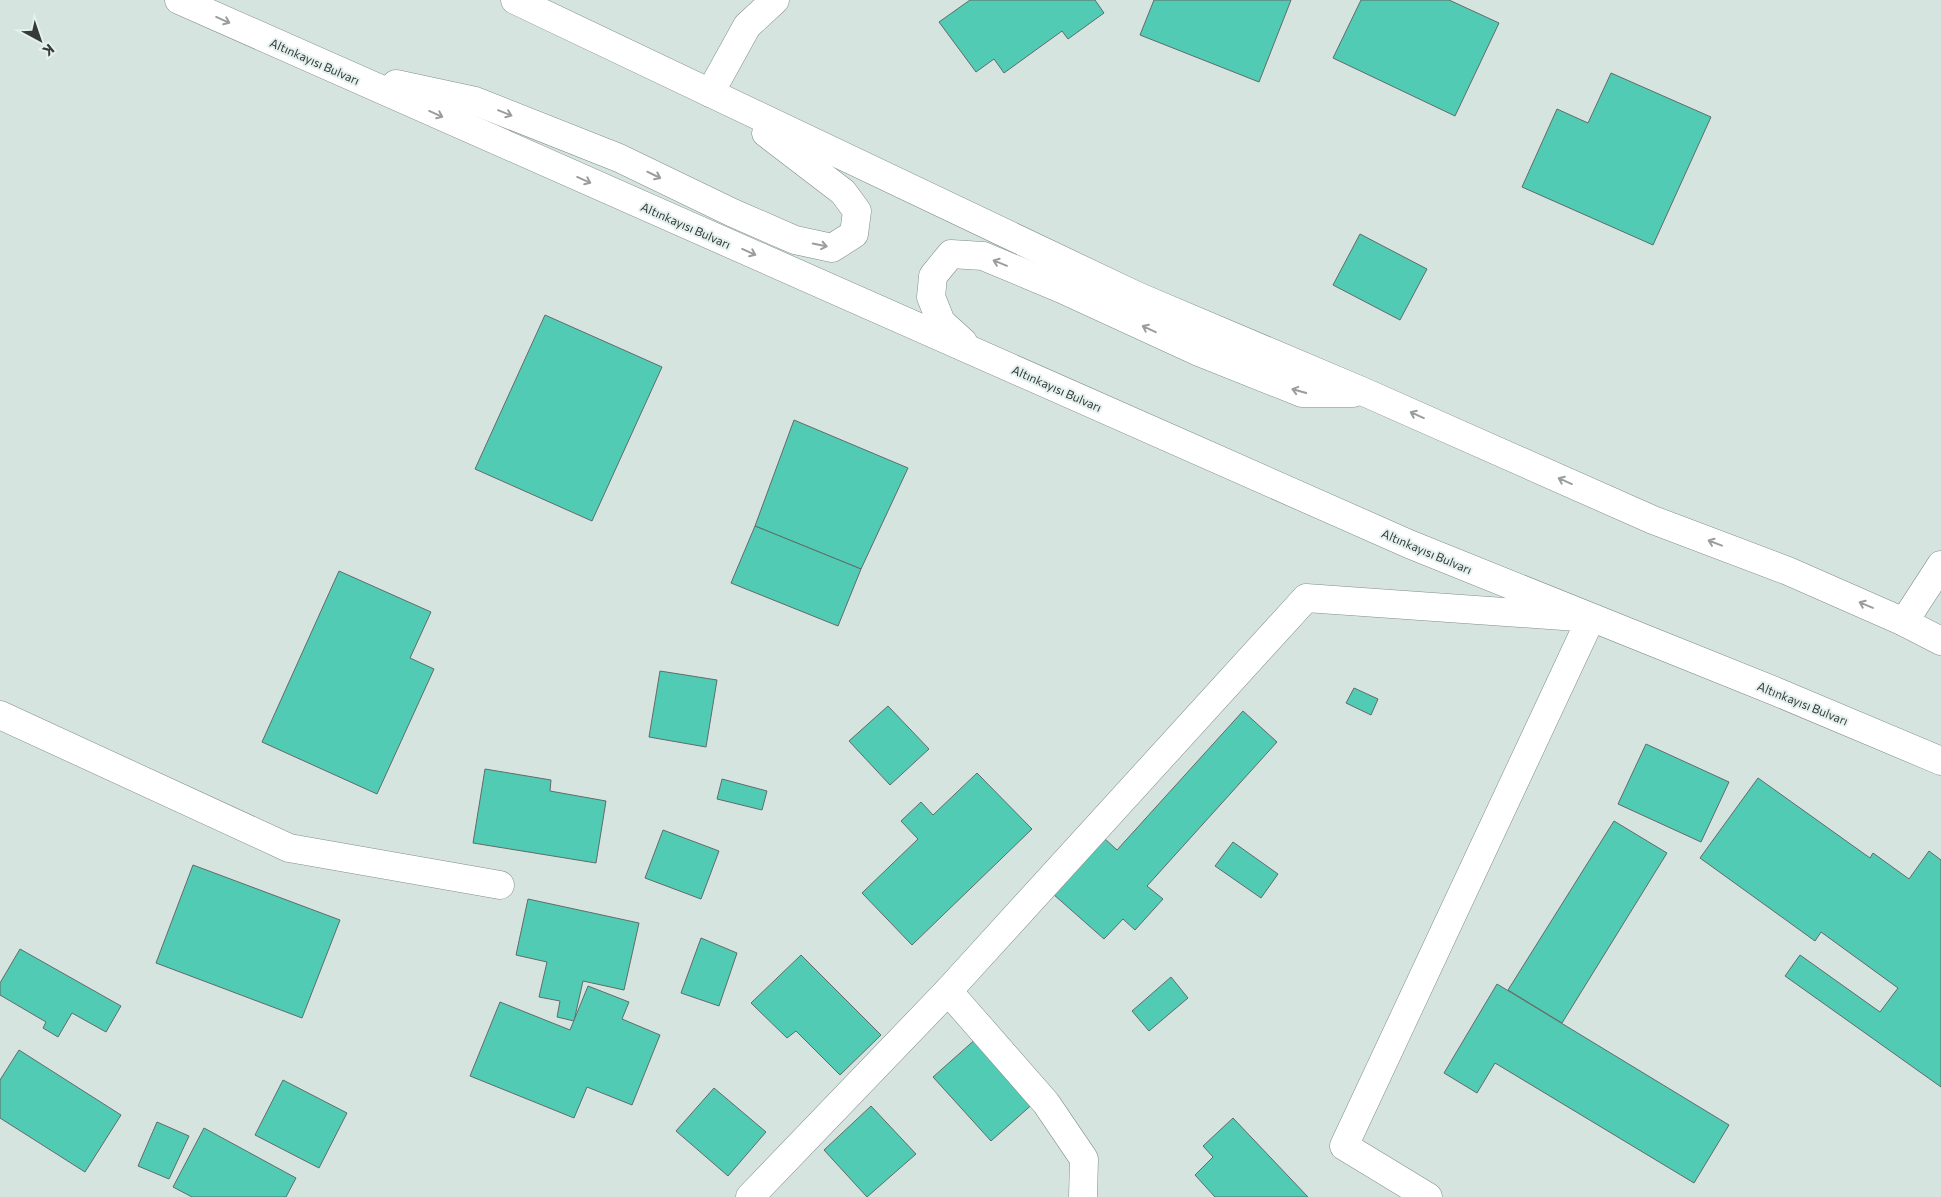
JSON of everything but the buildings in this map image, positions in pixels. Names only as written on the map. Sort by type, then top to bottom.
[{"type":"main road","name":"Altınkayısı Bulvarı","points":[[179,0],[1409,544],[1777,692],[1941,761]]},
{"type":"main road","points":[[515,0],[1136,296],[1364,392],[1653,520],[1788,572],[1904,622],[1941,641]]},
{"type":"main road","points":[[710,93],[747,26],[775,0]]},
{"type":"main road","points":[[339,71],[476,101],[619,158],[733,213],[795,240],[832,248],[854,234],[857,211],[843,192],[710,93]]},
{"type":"main road","points":[[970,350],[941,322],[931,297],[933,276],[951,254],[983,256],[1062,289],[1199,352],[1302,393],[1364,392]]},
{"type":"main road","points":[[1904,622],[1941,565]]},
{"type":"main road","points":[[750,1197],[948,991],[1306,598],[1591,618],[1344,1146],[1428,1197]]},
{"type":"main road","points":[[0,714],[289,848],[500,885]]},
{"type":"main road","points":[[948,991],[1046,1103],[1084,1159],[1083,1197]]}]
